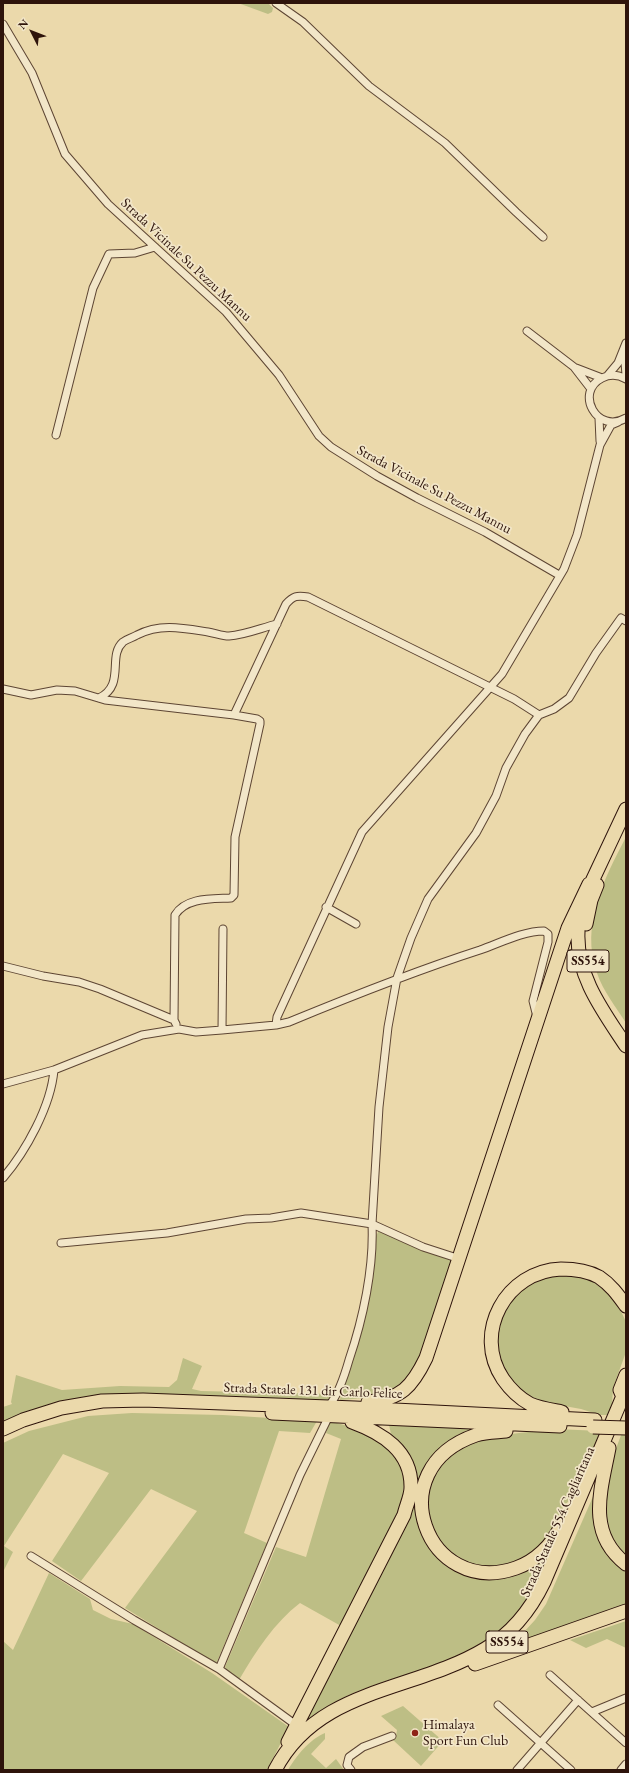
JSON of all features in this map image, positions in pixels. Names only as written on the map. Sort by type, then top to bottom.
[{"type":"highway","name":"SS554","points":[[626,808],[590,884],[579,914],[578,939],[582,969],[592,993],[626,1046]]},
{"type":"highway","name":"SS554","points":[[626,825],[591,900],[585,929],[587,956],[593,978],[626,1031]]},
{"type":"highway","points":[[355,1408],[369,1402],[381,1401],[394,1397],[403,1392],[414,1381],[426,1358],[568,928],[590,884]]},
{"type":"highway","points":[[594,1423],[530,1404],[509,1388],[497,1370],[491,1351],[491,1334],[495,1317],[509,1292],[529,1276],[553,1269],[575,1269],[598,1277],[613,1289],[626,1306]]},
{"type":"highway","points":[[625,1398],[620,1390],[626,1375]]},
{"type":"highway","name":"SS554","points":[[580,1499],[625,1398]]},
{"type":"highway","name":"Strada Statale 554 Cagliaritana","points":[[278,1769],[309,1736],[324,1724],[346,1711],[475,1664],[492,1653],[520,1630],[541,1604],[550,1588],[609,1448],[625,1398]]},
{"type":"highway","name":"Strada Statale 131 dir Carlo Felice","points":[[3,1429],[23,1420],[61,1408],[102,1401],[142,1400],[355,1408],[594,1423],[626,1428]]},
{"type":"highway","name":"Strada Statale 131 dir Carlo Felice","points":[[3,1436],[40,1422],[74,1413],[108,1408],[228,1410],[341,1418],[531,1426]]},
{"type":"highway","points":[[278,1769],[296,1725],[404,1515],[411,1488],[408,1467],[399,1451],[385,1437],[365,1426],[341,1418]]},
{"type":"highway","name":"Strada Statale 131 dir Carlo Felice","points":[[594,1423],[626,1421]]},
{"type":"highway","points":[[580,1499],[568,1510],[557,1535],[543,1551],[530,1562],[510,1570],[486,1572],[464,1567],[442,1553],[434,1544],[423,1519],[421,1502],[426,1478],[438,1458],[450,1448],[478,1434],[507,1431],[531,1426],[594,1423]]},
{"type":"highway","points":[[609,1448],[600,1498],[599,1510],[601,1530],[608,1545],[626,1564]]},
{"type":"highway","name":"Strada Statale 554 Cagliaritana","points":[[278,1769],[296,1739],[314,1722],[339,1707],[466,1659],[486,1649],[503,1636],[516,1624],[537,1597],[580,1499]]},
{"type":"highway","points":[[475,1664],[626,1611]]},
{"type":"street","points":[[276,3],[303,22],[368,86],[445,144],[543,236]]},
{"type":"street","name":"Strada Vicinale Su Pezzu Mannu","points":[[3,24],[32,73],[65,154],[108,204],[222,307],[280,375],[311,426],[331,447],[377,476],[485,532],[559,575]]},
{"type":"street","points":[[56,435],[93,288],[102,266],[109,254],[139,252],[155,247]]},
{"type":"street","points":[[527,332],[574,367],[591,389]]},
{"type":"street","points":[[625,346],[626,375]]},
{"type":"street","points":[[618,422],[608,422],[599,418],[590,405],[589,398],[591,389],[605,377],[625,346]]},
{"type":"street","points":[[574,367],[605,377],[616,375],[626,379]]},
{"type":"street","points":[[599,418],[600,445]]},
{"type":"street","points":[[276,1025],[277,1016],[326,907],[362,832],[502,674],[572,552],[600,445],[611,425],[626,418]]},
{"type":"street","points":[[234,715],[286,604],[292,597],[299,595],[308,597],[490,689],[523,704],[539,715]]},
{"type":"street","points":[[331,1402],[336,1397],[346,1370],[366,1302],[373,1236],[372,1224],[379,1107],[388,1027],[397,978],[411,938],[428,899],[476,833],[496,796],[506,768],[525,734],[539,715],[554,709],[570,698],[596,653],[621,618],[626,621]]},
{"type":"street","points":[[99,698],[107,694],[112,688],[118,650],[122,643],[147,630],[158,627],[172,627],[228,636],[245,634],[277,624]]},
{"type":"street","points":[[3,689],[31,695],[57,690],[75,692],[105,700],[234,715],[257,719],[260,721],[235,837],[234,894],[231,898],[197,900],[182,908],[175,916],[174,1020],[179,1029]]},
{"type":"street","points":[[326,907],[356,924]]},
{"type":"street","points":[[222,1030],[223,929]]},
{"type":"street","points":[[3,1084],[54,1070],[142,1035],[179,1029],[196,1032],[276,1025],[289,1022],[397,978],[537,931],[544,931],[548,934],[548,942],[533,1002],[538,1021]]},
{"type":"street","points":[[3,966],[43,976],[79,982],[100,989],[174,1020]]},
{"type":"street","points":[[3,1178],[30,1139],[42,1114],[54,1079],[54,1070]]},
{"type":"street","points":[[60,1243],[167,1232],[246,1219],[271,1218],[301,1213],[372,1224],[423,1247],[460,1258]]},
{"type":"street","points":[[218,1670],[300,1475],[327,1420]]},
{"type":"street","points":[[31,1556],[218,1670],[296,1725]]},
{"type":"street","points":[[550,1674],[626,1743]]},
{"type":"street","points":[[592,1712],[626,1698]]},
{"type":"street","points":[[517,1770],[578,1700]]},
{"type":"street","points":[[498,1706],[571,1770]]},
{"type":"street","points":[[351,1770],[347,1765],[349,1757],[363,1747],[392,1736]]},
{"type":"street","points":[[621,1770],[626,1764]]},
{"type":"green space","points":[[238,3],[268,3],[273,8],[272,12],[268,14]]},
{"type":"green space","points":[[626,837],[626,1023],[606,993],[597,973],[592,955],[591,937],[597,903],[610,869]]},
{"type":"green space","points":[[379,1230],[452,1258],[422,1358],[403,1385],[377,1397],[340,1400],[366,1314],[375,1238]]},
{"type":"green space","points":[[569,1272],[597,1282],[615,1298],[626,1322],[626,1352],[613,1388],[612,1406],[609,1415],[600,1415],[581,1409],[542,1402],[524,1394],[508,1376],[499,1359],[496,1342],[497,1329],[509,1299],[531,1280]]},
{"type":"green space","points":[[183,1358],[202,1366],[192,1389],[201,1391],[334,1394],[329,1403],[122,1396],[3,1425],[3,1407],[12,1404],[11,1402],[16,1375],[62,1390],[120,1386],[169,1387],[177,1380]]},
{"type":"green space","points":[[132,1413],[223,1415],[317,1421],[310,1433],[279,1431],[244,1533],[267,1543],[216,1664],[125,1608],[197,1511],[151,1489],[81,1581],[52,1561],[109,1473],[63,1454],[4,1546],[13,1552],[3,1572],[3,1443],[29,1431],[88,1416]]},
{"type":"green space","points":[[330,1421],[379,1435],[406,1468],[406,1499],[341,1626],[300,1603],[282,1619],[266,1638],[239,1680],[228,1672],[225,1667],[276,1547],[306,1557],[341,1439],[326,1433]]},
{"type":"green space","points":[[389,1425],[483,1427],[464,1433],[445,1444],[430,1458],[425,1467],[422,1477],[422,1484],[433,1550],[500,1575],[553,1546],[540,1579],[529,1598],[511,1620],[492,1636],[472,1649],[451,1659],[349,1695],[307,1722],[303,1720],[364,1609],[411,1509],[412,1464],[403,1445],[391,1434]]},
{"type":"green space","points":[[555,1429],[601,1431],[577,1492],[564,1506],[547,1538],[526,1559],[512,1564],[485,1567],[461,1560],[442,1545],[431,1526],[426,1508],[430,1477],[456,1447],[484,1437]]},
{"type":"green space","points":[[626,1432],[626,1558],[618,1550],[606,1529],[604,1508],[606,1486],[615,1452],[622,1433]]},
{"type":"green space","points":[[595,1492],[593,1517],[596,1529],[626,1570],[626,1605],[510,1647],[535,1620],[546,1604]]},
{"type":"green space","points":[[49,1573],[90,1599],[93,1610],[111,1619],[133,1624],[212,1673],[289,1727],[267,1770],[3,1770],[3,1641],[13,1650]]},
{"type":"green space","points":[[626,1621],[626,1648],[607,1639],[586,1648],[570,1640]]},
{"type":"green space","name":"Himalaya Sport Fun Club","points":[[403,1706],[443,1741],[421,1766],[393,1740],[396,1736],[397,1730],[381,1716]]},
{"type":"green space","points":[[325,1733],[325,1739],[311,1754],[326,1768],[336,1759],[344,1770],[288,1770],[304,1748],[314,1739]]},
{"type":"place","name":"Himalaya Sport Fun Club","points":[[415,1733]]}]
